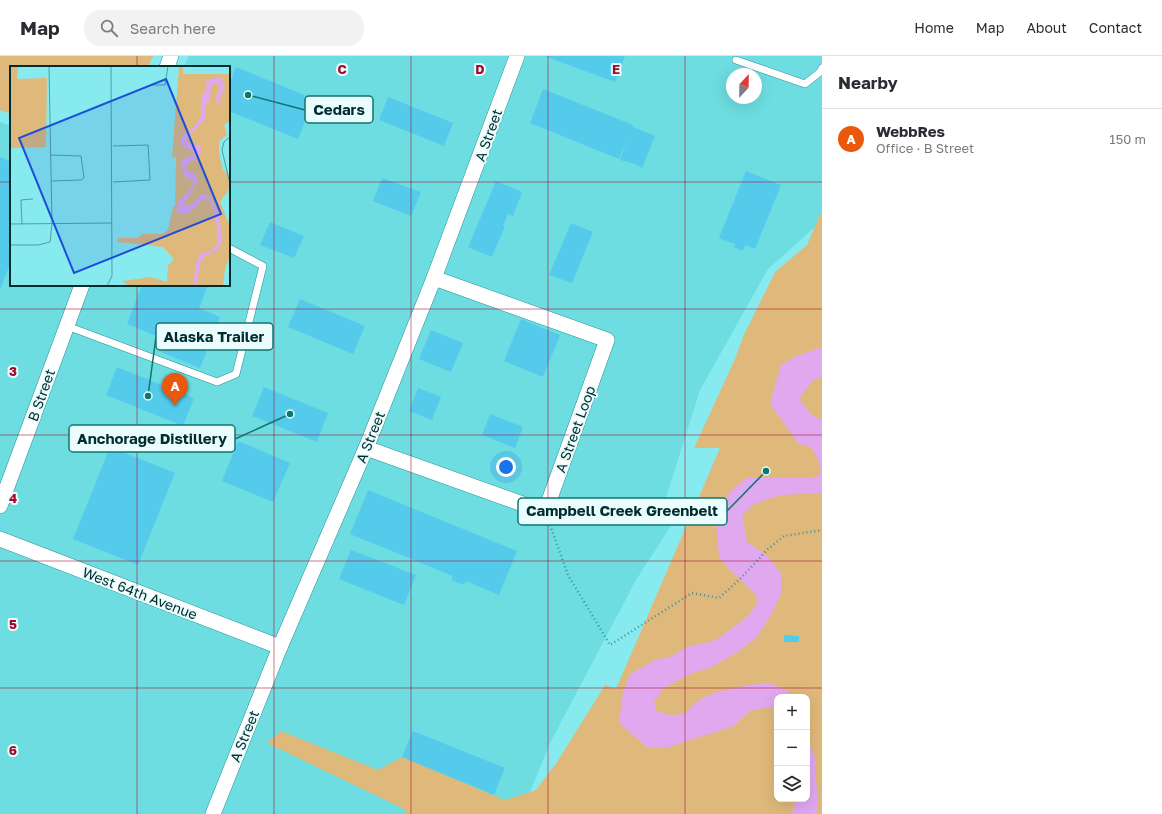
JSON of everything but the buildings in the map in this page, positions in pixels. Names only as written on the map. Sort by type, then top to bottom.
[{"type":"street","points":[[167,66],[171,56]]},
{"type":"street","name":"A Street","points":[[213,814],[280,647],[366,448],[434,278],[517,56]]},
{"type":"street","name":"A Street Loop","points":[[434,278],[607,340],[545,512]]},
{"type":"street","name":"B Street","points":[[0,506],[82,286]]},
{"type":"street","points":[[366,448],[545,512]]},
{"type":"street","name":"West 64th Avenue","points":[[0,539],[280,647]]},
{"type":"lane","points":[[736,60],[805,84],[820,72],[822,68]]},
{"type":"lane","points":[[67,326],[217,382],[236,374],[263,266],[230,249]]},
{"type":"path","points":[[545,512],[568,575],[610,645],[692,592],[720,598],[740,579],[768,548],[784,536],[822,530]]},
{"type":"shaded area","points":[[0,56],[153,56],[148,66],[10,66],[10,114],[0,110]]},
{"type":"shaded area","points":[[189,56],[822,56],[822,210],[815,227],[768,269],[700,390],[663,507],[674,521],[636,580],[550,743],[521,814],[0,814],[0,122],[10,126],[10,286],[230,286],[230,66],[184,66]]},
{"type":"shaded area","points":[[822,210],[822,814],[406,814],[404,809],[267,743],[281,731],[378,770],[402,757],[505,800],[536,790],[557,762],[605,685],[616,689],[720,448],[694,448],[735,359],[744,335],[775,272],[807,245]]},
{"type":"shaded area","points":[[822,347],[822,376],[812,381],[799,399],[812,415],[822,420],[822,493],[781,495],[756,503],[742,515],[747,542],[770,559],[781,574],[781,594],[771,615],[756,638],[738,652],[710,668],[692,673],[664,688],[654,702],[657,712],[671,715],[685,714],[696,703],[709,695],[740,687],[765,683],[783,689],[791,694],[774,694],[774,708],[751,710],[734,726],[669,747],[648,748],[619,723],[623,692],[630,674],[655,660],[670,657],[687,647],[716,640],[748,616],[757,603],[756,595],[719,557],[716,522],[730,491],[748,477],[805,478],[820,476],[820,468],[816,454],[811,447],[799,444],[770,404],[781,365],[794,357]]},
{"type":"shaded area","points":[[810,745],[816,760],[816,814],[792,814],[795,802],[810,802]]},
{"type":"place","name":"Cedars","points":[[248,95]]},
{"type":"place","name":"Alaska Trailer","points":[[148,396]]},
{"type":"place","name":"WebbRes","points":[[175,406]]},
{"type":"place","name":"Anchorage Distillery","points":[[290,414]]},
{"type":"place","name":"Campbell Creek Greenbelt","points":[[766,471]]}]
